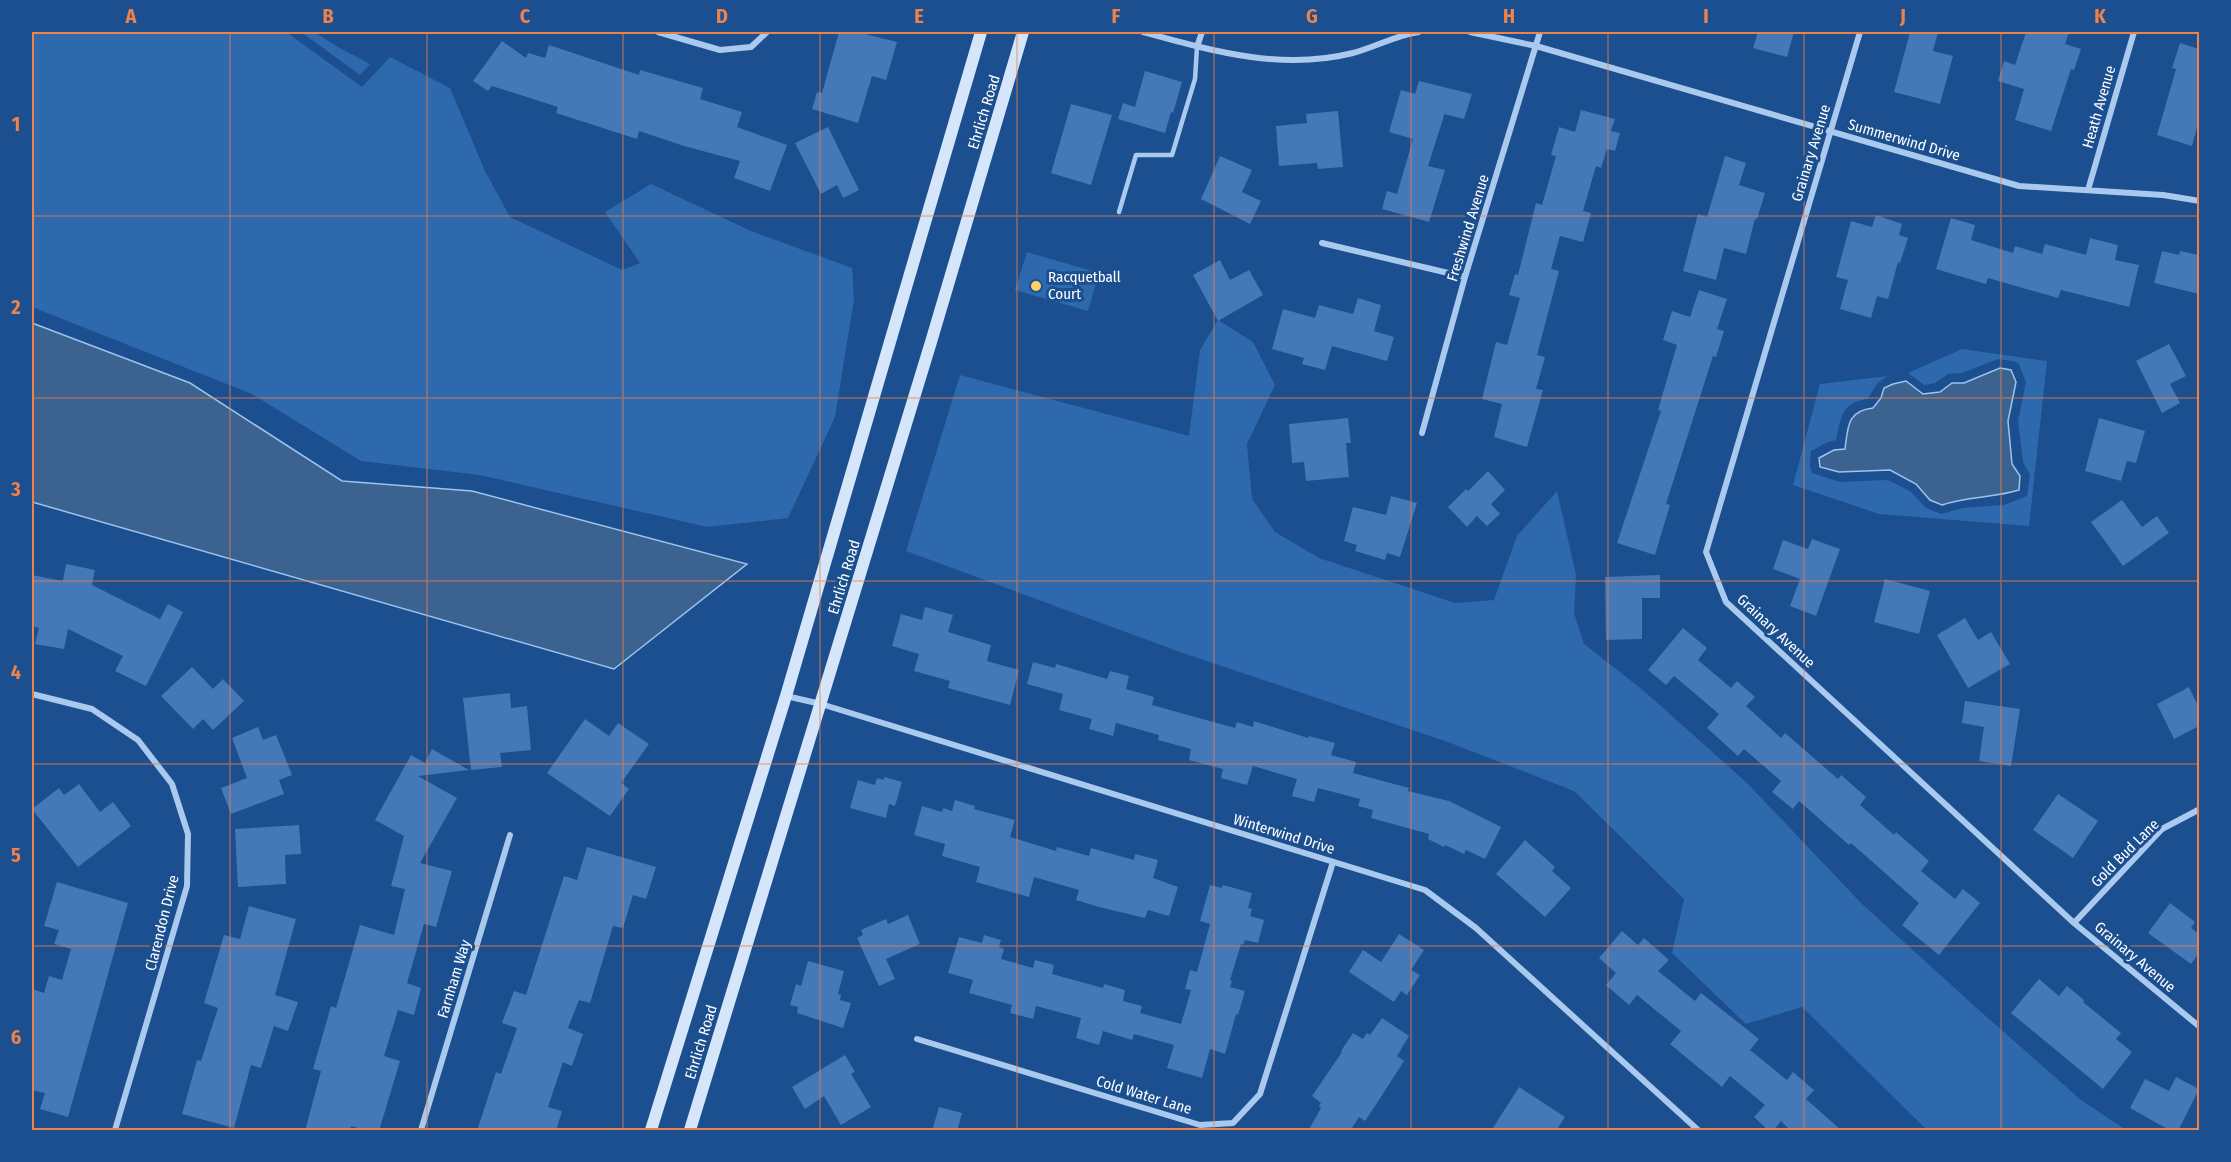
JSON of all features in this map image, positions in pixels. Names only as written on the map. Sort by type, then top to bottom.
[{"type":"main road","name":"Ehrlich Road","points":[[651,1131],[786,696],[981,32]]},
{"type":"main road","name":"Ehrlich Road","points":[[690,1131],[1023,32]]},
{"type":"street","points":[[658,32],[720,50],[751,47],[768,32]]},
{"type":"street","points":[[1143,32],[1249,58],[1284,61],[1318,60],[1354,53],[1406,34],[1419,32]]},
{"type":"street","points":[[1197,46],[1202,32]]},
{"type":"street","name":"Summerwind Drive","points":[[1470,32],[1536,46],[2019,186],[2163,195],[2199,201]]},
{"type":"street","name":"Freshwind Avenue","points":[[1422,433],[1465,277],[1540,32]]},
{"type":"street","name":"Grainary Avenue","points":[[1860,32],[1706,552],[1726,602],[2074,923],[2199,1027]]},
{"type":"street","name":"Heath Avenue","points":[[2088,190],[2134,32]]},
{"type":"street","points":[[1322,243],[1465,277]]},
{"type":"street","name":"Clarendon Drive","points":[[32,694],[92,709],[138,740],[172,784],[188,834],[187,886],[115,1131]]},
{"type":"street","name":"Winterwind Drive","points":[[786,696],[821,704],[1425,890],[1476,928],[1698,1131]]},
{"type":"street","name":"Gold Bud Lane","points":[[2074,923],[2163,829],[2199,809]]},
{"type":"street","name":"Farnham Way","points":[[421,1131],[510,835]]},
{"type":"street","name":"Cold Water Lane","points":[[917,1039],[1200,1125],[1233,1123],[1260,1094],[1333,862]]},
{"type":"lane","points":[[1119,212],[1136,155],[1172,155],[1194,79],[1197,46]]},
{"type":"shaded area","points":[[32,32],[286,32],[362,87],[390,57],[450,88],[485,171],[510,217],[622,270],[640,263],[605,212],[651,184],[751,231],[852,268],[854,299],[835,417],[788,518],[707,527],[480,475],[361,461],[252,394],[32,307]]},
{"type":"shaded area","points":[[301,32],[314,32],[370,64],[360,75]]},
{"type":"shaded area","points":[[1027,252],[1099,273],[1088,311],[1015,290]]},
{"type":"shaded area","points":[[1218,320],[1253,342],[1275,385],[1247,444],[1252,499],[1275,532],[1319,558],[1455,603],[1494,600],[1517,536],[1557,491],[1576,575],[1574,613],[1584,644],[1644,691],[1747,783],[1862,904],[1980,1011],[2081,1100],[2126,1130],[1927,1130],[1802,1007],[1746,1024],[1672,953],[1684,899],[1574,791],[1448,742],[1177,651],[906,551],[960,375],[1189,436],[1200,350]]},
{"type":"shaded area","points":[[32,323],[190,383],[342,481],[472,491],[747,564],[614,669],[32,502]]},
{"type":"shaded area","points":[[1962,349],[2047,361],[2029,526],[1879,514],[1793,485],[1820,384],[1888,376],[1877,384],[1867,399],[1858,401],[1847,408],[1841,418],[1836,440],[1811,451],[1812,473],[1840,482],[1888,480],[1910,491],[1926,508],[1941,514],[1963,508],[2004,505],[2027,496],[2030,475],[2023,462],[2018,421],[2026,382],[2019,364],[1998,359],[1962,373],[1948,374],[1935,383],[1924,385],[1908,373]]},
{"type":"shaded area","points":[[2000,368],[2011,370],[2016,382],[2008,421],[2012,464],[2020,476],[2019,490],[1942,505],[1930,500],[1916,484],[1890,470],[1839,472],[1820,467],[1819,458],[1834,450],[1845,449],[1850,421],[1858,412],[1873,408],[1881,398],[1884,388],[1906,381],[1923,394],[1940,392],[1952,383],[1964,383]]},
{"type":"building","points":[[839,32],[857,32],[897,42],[886,80],[872,76],[858,123],[812,109],[817,92],[822,93]]},
{"type":"building","points":[[1758,32],[1794,32],[1787,57],[1753,48]]},
{"type":"building","points":[[1910,32],[1938,32],[1933,51],[1953,56],[1940,104],[1894,92]]},
{"type":"building","points":[[2026,32],[2069,32],[2065,44],[2081,49],[2074,70],[2071,69],[2051,131],[2015,120],[2024,89],[1998,81],[2004,61],[2015,65]]},
{"type":"building","points":[[502,41],[526,58],[528,53],[545,58],[549,45],[639,75],[640,70],[703,88],[700,99],[742,112],[737,127],[787,145],[770,191],[734,178],[740,161],[639,131],[637,139],[556,113],[558,107],[492,86],[488,91],[473,81]]},
{"type":"building","points":[[2180,43],[2199,49],[2199,120],[2192,146],[2157,135],[2176,69],[2172,68]]},
{"type":"building","points":[[1145,71],[1182,82],[1165,133],[1118,119],[1123,103],[1135,107]]},
{"type":"building","points":[[1419,81],[1472,94],[1464,119],[1444,114],[1428,166],[1445,170],[1429,222],[1382,209],[1387,191],[1397,194],[1413,139],[1389,132],[1401,90],[1415,94]]},
{"type":"building","points":[[1071,104],[1112,115],[1091,185],[1051,173]]},
{"type":"building","points":[[1581,110],[1615,119],[1611,131],[1620,133],[1615,151],[1607,149],[1601,168],[1596,166],[1583,211],[1591,213],[1583,242],[1560,236],[1551,269],[1559,271],[1537,355],[1545,357],[1536,389],[1543,390],[1527,447],[1494,437],[1502,404],[1482,399],[1496,342],[1507,345],[1520,298],[1509,295],[1515,274],[1518,275],[1536,203],[1542,205],[1556,156],[1551,155],[1559,127],[1575,132]]},
{"type":"building","points":[[1338,111],[1343,167],[1318,169],[1317,163],[1279,166],[1276,126],[1307,123],[1306,114]]},
{"type":"building","points":[[828,127],[859,190],[843,198],[837,185],[821,194],[795,143]]},
{"type":"building","points":[[1220,156],[1252,170],[1242,192],[1261,201],[1250,224],[1201,199]]},
{"type":"building","points":[[1725,156],[1746,163],[1739,185],[1765,193],[1757,219],[1755,219],[1746,254],[1724,248],[1716,280],[1683,271],[1698,214],[1707,217]]},
{"type":"building","points":[[1876,215],[1902,224],[1899,235],[1908,238],[1900,263],[1898,262],[1888,299],[1877,296],[1871,318],[1840,309],[1848,280],[1836,277],[1851,221],[1872,227]]},
{"type":"building","points":[[1951,218],[1975,225],[1971,240],[2013,253],[2015,246],[2042,254],[2045,244],[2086,255],[2090,238],[2118,245],[2115,260],[2139,265],[2129,307],[2061,290],[2058,298],[1988,278],[1986,284],[1936,269]]},
{"type":"building","points":[[2162,251],[2179,255],[2180,251],[2199,255],[2199,294],[2154,283]]},
{"type":"building","points":[[1220,260],[1230,280],[1249,270],[1263,295],[1218,321],[1193,275]]},
{"type":"building","points":[[1699,290],[1727,299],[1717,329],[1724,331],[1716,357],[1713,356],[1666,504],[1670,505],[1655,555],[1617,543],[1661,411],[1658,410],[1677,345],[1663,340],[1672,311],[1690,317]]},
{"type":"building","points":[[1358,298],[1381,305],[1374,331],[1394,337],[1387,361],[1332,346],[1325,370],[1302,364],[1304,358],[1272,349],[1283,309],[1315,318],[1319,305],[1353,314]]},
{"type":"building","points":[[2169,344],[2186,376],[2170,384],[2180,403],[2162,413],[2136,361]]},
{"type":"building","points":[[1348,418],[1351,443],[1346,443],[1349,477],[1306,481],[1304,462],[1292,463],[1289,424]]},
{"type":"building","points":[[2099,418],[2145,431],[2136,463],[2127,461],[2121,481],[2085,471]]},
{"type":"building","points":[[1488,471],[1505,490],[1491,504],[1500,514],[1487,526],[1477,516],[1467,527],[1448,507]]},
{"type":"building","points":[[1391,496],[1417,503],[1400,557],[1387,553],[1385,560],[1355,551],[1357,545],[1344,541],[1353,507],[1386,515]]},
{"type":"building","points":[[2122,500],[2142,527],[2157,516],[2169,533],[2123,566],[2091,522]]},
{"type":"building","points":[[1812,539],[1840,549],[1816,616],[1790,606],[1800,579],[1773,569],[1783,540],[1808,549]]},
{"type":"building","points":[[66,564],[95,570],[92,585],[160,619],[168,604],[183,612],[146,686],[115,671],[123,656],[68,629],[64,649],[35,644],[39,628],[32,626],[32,575],[63,581]]},
{"type":"building","points":[[1660,575],[1660,598],[1642,598],[1642,639],[1606,640],[1605,577]]},
{"type":"building","points":[[1885,579],[1930,591],[1919,634],[1874,622]]},
{"type":"building","points":[[925,607],[953,615],[948,632],[991,645],[987,661],[1019,670],[1010,705],[948,688],[950,681],[914,671],[919,654],[892,646],[901,614],[922,620]]},
{"type":"building","points":[[1965,618],[1978,640],[1991,632],[2010,664],[1968,688],[1937,635]]},
{"type":"building","points":[[1683,628],[1707,648],[1698,660],[1731,688],[1737,681],[1755,697],[1746,706],[1781,738],[1785,733],[1838,779],[1841,775],[1866,797],[1860,805],[1894,835],[1896,832],[1929,861],[1921,871],[1955,899],[1963,889],[1980,903],[1939,955],[1902,925],[1919,903],[1799,801],[1793,809],[1772,792],[1781,781],[1744,749],[1738,756],[1707,728],[1719,714],[1674,676],[1666,685],[1648,670]]},
{"type":"building","points":[[1033,662],[1055,668],[1056,664],[1107,679],[1110,671],[1129,676],[1126,689],[1154,697],[1152,705],[1235,728],[1237,722],[1253,727],[1254,721],[1308,738],[1309,736],[1335,743],[1331,755],[1356,762],[1353,773],[1409,788],[1408,791],[1449,801],[1501,827],[1485,859],[1466,850],[1464,854],[1445,845],[1444,847],[1428,839],[1429,834],[1371,818],[1373,810],[1358,806],[1360,799],[1318,788],[1314,802],[1292,796],[1297,779],[1253,766],[1247,785],[1221,778],[1223,769],[1189,760],[1191,749],[1158,740],[1159,735],[1116,723],[1113,736],[1089,729],[1092,719],[1059,710],[1063,694],[1027,684]]},
{"type":"building","points":[[192,667],[213,689],[223,679],[244,701],[213,730],[203,719],[193,729],[161,696]]},
{"type":"building","points":[[2189,687],[2199,708],[2199,726],[2174,739],[2157,704]]},
{"type":"building","points":[[510,693],[511,708],[527,706],[531,750],[500,753],[502,767],[471,770],[463,698]]},
{"type":"building","points":[[1965,701],[2020,709],[2011,766],[1979,761],[1984,727],[1962,723]]},
{"type":"building","points":[[585,719],[609,736],[618,723],[649,744],[621,783],[629,789],[610,816],[547,773]]},
{"type":"building","points":[[258,727],[263,740],[276,735],[292,775],[279,780],[284,794],[231,814],[221,788],[247,778],[232,738]]},
{"type":"building","points":[[432,749],[469,770],[418,776],[457,798],[420,863],[452,871],[436,927],[424,924],[407,983],[421,988],[414,1015],[398,1010],[384,1056],[400,1061],[379,1131],[368,1131],[351,1126],[350,1131],[305,1131],[321,1071],[313,1069],[331,1006],[336,1008],[360,925],[394,935],[405,889],[391,886],[404,836],[375,820],[411,755],[425,763]]},
{"type":"building","points":[[884,777],[902,782],[895,806],[889,804],[886,818],[850,808],[858,780],[875,785],[877,778],[884,780]]},
{"type":"building","points":[[79,784],[100,812],[113,802],[131,826],[78,867],[32,809],[59,788],[64,795]]},
{"type":"building","points":[[2058,794],[2098,821],[2073,858],[2033,830]]},
{"type":"building","points":[[955,800],[975,806],[974,809],[1015,820],[1010,837],[1056,851],[1057,847],[1089,856],[1091,848],[1134,860],[1135,854],[1158,860],[1153,878],[1178,887],[1169,916],[1148,910],[1145,918],[1099,907],[1076,900],[1079,890],[1034,877],[1029,897],[976,882],[980,867],[942,856],[945,844],[914,835],[922,806],[942,812],[943,808],[952,811]]},
{"type":"building","points":[[299,825],[301,854],[285,855],[286,884],[238,887],[235,829]]},
{"type":"building","points":[[1525,840],[1555,867],[1552,871],[1571,888],[1545,917],[1496,874]]},
{"type":"building","points":[[587,847],[656,867],[646,899],[633,895],[623,928],[613,926],[590,1003],[579,1000],[568,1028],[583,1034],[572,1066],[563,1062],[548,1107],[562,1111],[556,1131],[477,1131],[496,1072],[501,1074],[517,1028],[502,1023],[514,991],[526,995],[564,876],[577,880]]},
{"type":"building","points":[[57,882],[128,903],[68,1117],[40,1109],[45,1093],[32,1090],[32,989],[44,993],[49,976],[62,980],[71,949],[54,944],[59,930],[44,926]]},
{"type":"building","points":[[1210,885],[1222,888],[1223,885],[1252,893],[1248,908],[1252,909],[1250,916],[1264,920],[1258,943],[1245,940],[1243,945],[1241,944],[1230,980],[1232,981],[1230,987],[1245,991],[1225,1054],[1210,1049],[1202,1078],[1167,1068],[1174,1045],[1134,1034],[1132,1040],[1103,1031],[1099,1045],[1076,1038],[1081,1018],[1036,1006],[1033,1019],[1010,1013],[1012,1005],[969,993],[973,980],[948,973],[959,937],[982,943],[984,935],[1001,940],[999,947],[1004,949],[1001,959],[1033,968],[1035,960],[1054,965],[1052,974],[1103,988],[1104,984],[1125,990],[1123,1001],[1142,1006],[1140,1013],[1181,1024],[1191,990],[1185,989],[1190,970],[1197,972],[1210,924],[1200,921]]},
{"type":"building","points":[[2170,903],[2195,922],[2191,928],[2199,934],[2199,953],[2191,964],[2148,933]]},
{"type":"building","points":[[249,906],[296,919],[275,995],[298,1002],[288,1031],[274,1026],[261,1068],[251,1065],[234,1128],[182,1114],[197,1060],[201,1061],[218,1008],[204,1003],[224,935],[240,939]]},
{"type":"building","points":[[908,915],[920,944],[886,959],[895,979],[879,986],[857,938],[863,935],[861,930],[886,919],[888,924]]},
{"type":"building","points":[[1622,931],[1638,945],[1644,938],[1669,960],[1658,971],[1695,1001],[1701,993],[1759,1039],[1750,1050],[1787,1080],[1793,1072],[1814,1090],[1806,1099],[1842,1131],[1791,1131],[1781,1121],[1773,1131],[1769,1131],[1754,1117],[1765,1105],[1730,1076],[1722,1087],[1670,1044],[1681,1031],[1637,995],[1629,1005],[1606,985],[1616,973],[1599,958]]},
{"type":"building","points":[[1399,934],[1424,950],[1411,970],[1420,975],[1407,995],[1401,991],[1394,1002],[1349,972],[1363,950],[1381,962]]},
{"type":"building","points":[[808,961],[844,971],[838,994],[841,995],[840,1000],[851,1003],[843,1028],[797,1013],[798,1007],[790,1005],[796,984],[801,986]]},
{"type":"building","points":[[2039,979],[2059,996],[2067,986],[2121,1033],[2116,1039],[2132,1052],[2103,1089],[2011,1013]]},
{"type":"building","points":[[1382,1018],[1409,1036],[1397,1056],[1404,1061],[1377,1103],[1365,1121],[1359,1117],[1350,1131],[1308,1131],[1321,1108],[1319,1106],[1321,1103],[1312,1096],[1341,1051],[1353,1033],[1363,1039],[1367,1033],[1370,1035]]},
{"type":"building","points":[[845,1055],[855,1072],[851,1074],[871,1107],[841,1125],[824,1096],[805,1109],[792,1087]]},
{"type":"building","points":[[2176,1077],[2199,1089],[2178,1131],[2171,1131],[2130,1108],[2145,1079],[2169,1091]]},
{"type":"building","points":[[1519,1087],[1565,1117],[1556,1131],[1491,1131]]},
{"type":"building","points":[[939,1107],[962,1113],[957,1131],[932,1131]]},
{"type":"place","name":"Racquetball Court","points":[[1036,286]]}]
